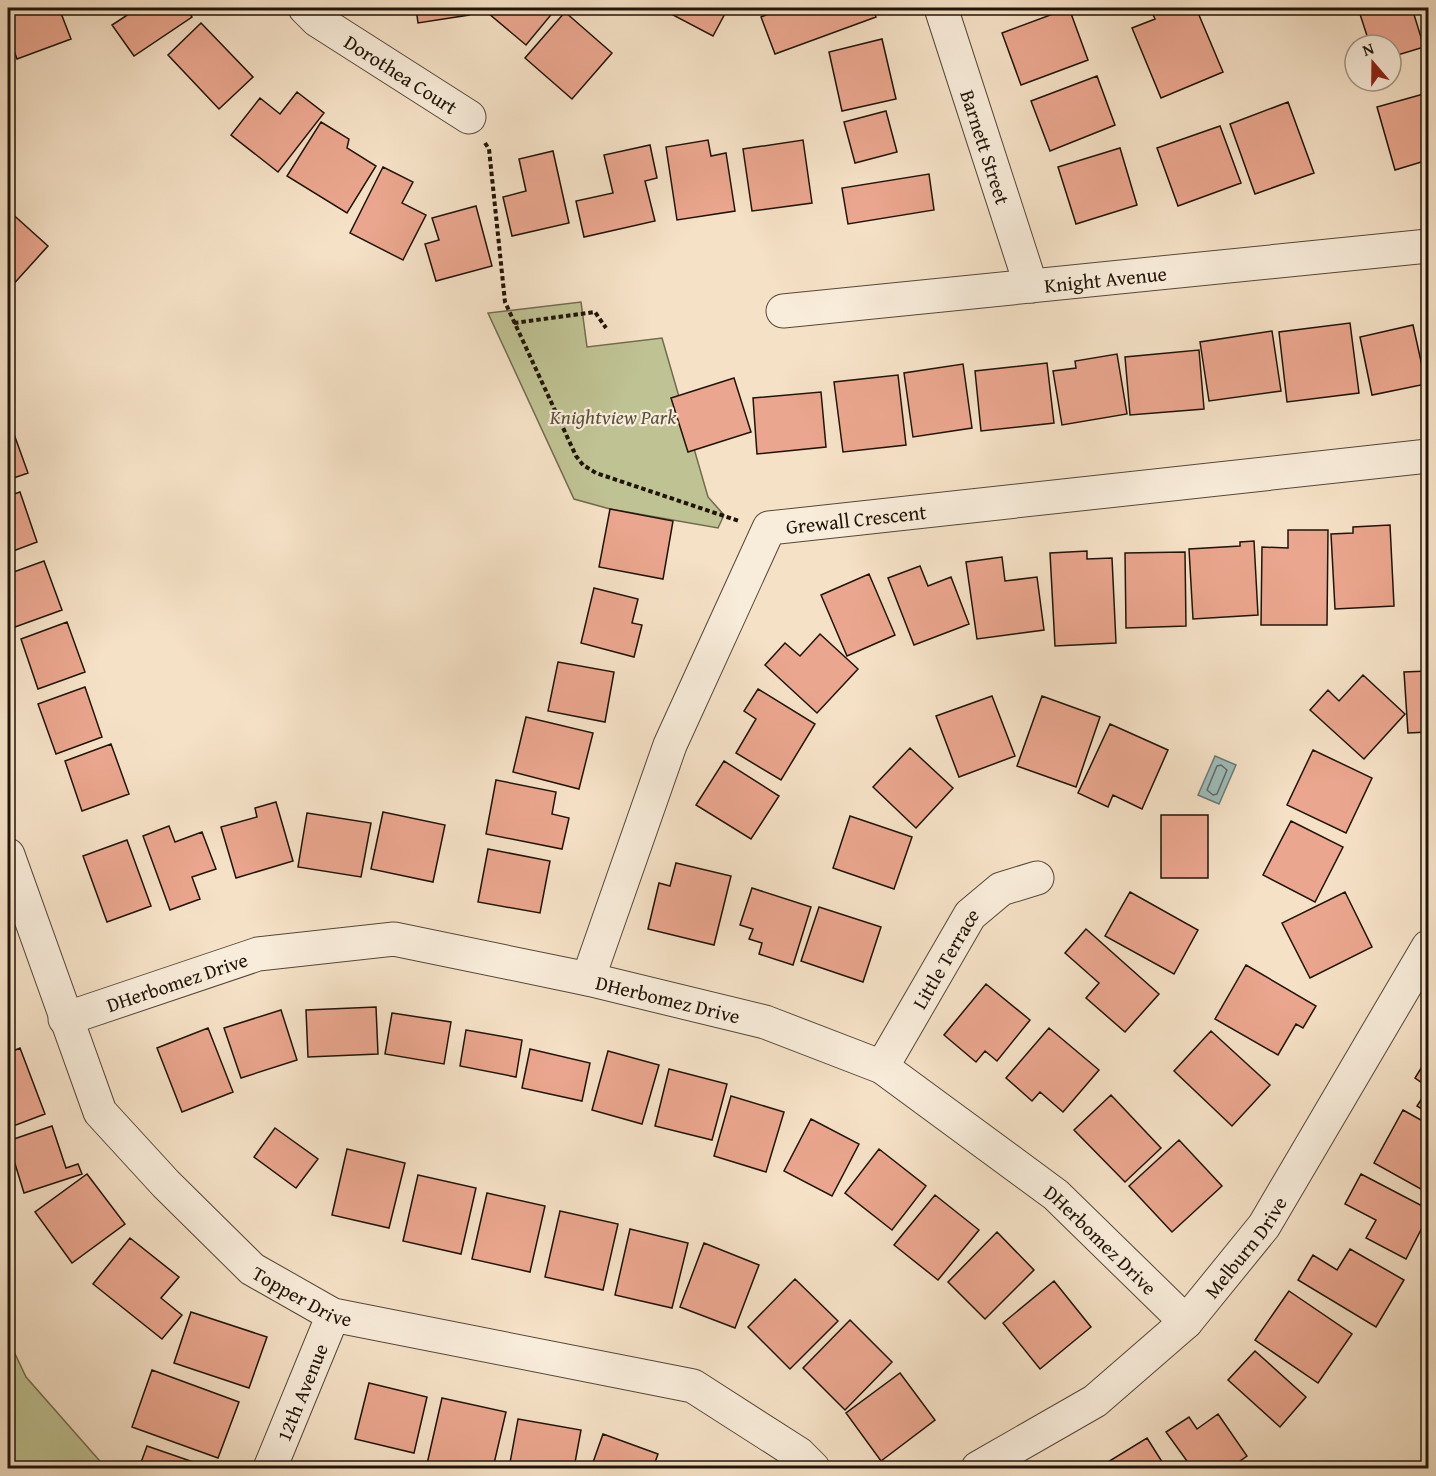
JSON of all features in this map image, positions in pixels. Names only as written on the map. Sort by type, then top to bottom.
[{"type":"street","name":"Dorothea Court","points":[[305,8],[317,20],[469,117]]},
{"type":"street","name":"Barnett Street","points":[[941,8],[1031,286]]},
{"type":"street","name":"Knight Avenue","points":[[783,311],[1428,246]]},
{"type":"street","name":"Grewall Crescent","points":[[588,979],[670,745],[769,528],[1428,456]]},
{"type":"street","name":"Topper Drive","points":[[8,855],[100,1112],[166,1184],[252,1269],[333,1315],[693,1386],[799,1454],[813,1468]]},
{"type":"street","name":"Little Terrace","points":[[882,1067],[970,915],[1001,889],[1037,878]]},
{"type":"street","name":"DHerbomez Drive","points":[[65,1019],[258,954],[394,939],[588,979],[765,1022],[882,1067],[1056,1195],[1186,1322]]},
{"type":"street","name":"Melburn Drive","points":[[978,1468],[1095,1401],[1186,1322],[1264,1226],[1428,946]]},
{"type":"street","name":"12th Avenue","points":[[270,1468],[333,1315]]},
{"type":"path","points":[[469,117],[489,149],[505,302],[569,445],[583,465],[596,472],[716,515],[769,528]]},
{"type":"path","points":[[514,323],[595,312],[606,328]]},
{"type":"green space","name":"Knightview Park","points":[[581,302],[587,347],[662,338],[708,497],[724,515],[718,528],[610,509],[574,499],[488,313]]},
{"type":"green space","points":[[8,1339],[26,1377],[106,1468],[8,1468]]},
{"type":"water","points":[[1215,756],[1236,765],[1219,804],[1198,795]]},
{"type":"building","points":[[8,8],[59,8],[71,39],[17,59],[8,34]]},
{"type":"building","points":[[138,8],[186,8],[192,17],[134,56],[112,25]]},
{"type":"building","points":[[416,8],[468,8],[469,15],[418,23]]},
{"type":"building","points":[[482,8],[552,8],[555,10],[526,45]]},
{"type":"building","points":[[674,8],[728,8],[713,36],[671,14]]},
{"type":"building","points":[[782,8],[873,8],[876,17],[775,54],[761,17]]},
{"type":"building","points":[[1069,8],[1088,60],[1021,85],[1002,33]]},
{"type":"building","points":[[1150,8],[1196,8],[1223,72],[1161,98],[1132,28],[1155,19]]},
{"type":"building","points":[[1358,8],[1412,8],[1424,47],[1403,53],[1403,33],[1366,33]]},
{"type":"building","points":[[565,12],[612,53],[572,99],[525,58]]},
{"type":"building","points":[[201,23],[253,77],[219,109],[168,55]]},
{"type":"building","points":[[882,39],[896,99],[842,111],[829,52]]},
{"type":"building","points":[[1097,76],[1115,125],[1050,151],[1031,101]]},
{"type":"building","points":[[297,92],[324,113],[278,172],[231,135],[260,98],[280,114]]},
{"type":"building","points":[[1427,93],[1428,160],[1395,170],[1377,107]]},
{"type":"building","points":[[1288,102],[1314,173],[1255,194],[1230,124]]},
{"type":"building","points":[[886,111],[897,152],[855,163],[844,122]]},
{"type":"building","points":[[321,122],[349,139],[347,148],[376,166],[347,213],[287,176]]},
{"type":"building","points":[[1220,126],[1241,183],[1178,206],[1157,148]]},
{"type":"building","points":[[708,140],[711,156],[726,153],[735,211],[677,220],[666,147]]},
{"type":"building","points":[[803,140],[812,203],[752,211],[743,149]]},
{"type":"building","points":[[650,145],[657,178],[645,181],[655,221],[584,237],[576,201],[613,193],[604,155]]},
{"type":"building","points":[[1120,148],[1137,205],[1076,224],[1058,167]]},
{"type":"building","points":[[553,151],[569,223],[512,236],[503,197],[526,191],[519,159]]},
{"type":"building","points":[[383,167],[413,182],[402,203],[426,215],[403,260],[350,233]]},
{"type":"building","points":[[929,174],[934,210],[848,224],[842,188]]},
{"type":"building","points":[[476,206],[492,266],[436,281],[425,244],[439,240],[432,218]]},
{"type":"building","points":[[8,210],[48,246],[10,288],[8,286]]},
{"type":"building","points":[[1350,323],[1359,393],[1287,402],[1279,332]]},
{"type":"building","points":[[1413,325],[1426,384],[1372,395],[1360,337]]},
{"type":"building","points":[[1272,331],[1281,391],[1209,401],[1200,342]]},
{"type":"building","points":[[1199,350],[1204,409],[1130,415],[1125,357]]},
{"type":"building","points":[[1117,354],[1127,414],[1062,425],[1053,371],[1076,368],[1075,361]]},
{"type":"building","points":[[1047,363],[1054,423],[981,431],[975,371]]},
{"type":"building","points":[[963,364],[972,428],[913,437],[904,373]]},
{"type":"building","points":[[898,375],[906,445],[843,452],[834,382]]},
{"type":"building","points":[[734,378],[751,432],[688,452],[671,398]]},
{"type":"building","points":[[821,392],[826,447],[757,454],[753,398]]},
{"type":"building","points":[[10,423],[28,473],[8,480],[8,424]]},
{"type":"building","points":[[20,492],[37,542],[8,553],[8,496]]},
{"type":"building","points":[[610,509],[673,521],[663,579],[599,567]]},
{"type":"building","points":[[1390,525],[1394,606],[1335,609],[1331,534],[1353,533],[1353,527]]},
{"type":"building","points":[[1288,530],[1328,530],[1327,625],[1261,625],[1262,547],[1288,548]]},
{"type":"building","points":[[1254,541],[1258,615],[1193,619],[1189,549],[1240,546],[1240,542]]},
{"type":"building","points":[[1087,551],[1087,559],[1112,558],[1116,643],[1055,646],[1050,553]]},
{"type":"building","points":[[1185,552],[1186,626],[1126,628],[1125,553]]},
{"type":"building","points":[[1002,557],[1005,581],[1037,577],[1044,630],[977,639],[966,562]]},
{"type":"building","points":[[44,561],[62,610],[15,627],[8,606],[8,574]]},
{"type":"building","points":[[920,566],[928,586],[951,577],[969,624],[914,645],[888,578]]},
{"type":"building","points":[[869,574],[895,635],[847,656],[821,595]]},
{"type":"building","points":[[1428,575],[1428,601],[1424,598]]},
{"type":"building","points":[[594,588],[638,599],[632,623],[642,625],[634,657],[581,643]]},
{"type":"building","points":[[67,622],[85,672],[38,689],[21,639]]},
{"type":"building","points":[[820,634],[858,669],[817,713],[765,665],[785,643],[800,656]]},
{"type":"building","points":[[558,662],[614,672],[605,722],[548,711]]},
{"type":"building","points":[[1428,671],[1428,732],[1408,733],[1404,672]]},
{"type":"building","points":[[1363,675],[1405,714],[1364,759],[1310,710],[1328,690],[1339,701]]},
{"type":"building","points":[[85,687],[102,737],[56,754],[38,704]]},
{"type":"building","points":[[758,689],[815,724],[781,780],[736,753],[756,719],[744,711]]},
{"type":"building","points":[[992,696],[1015,756],[959,777],[936,716]]},
{"type":"building","points":[[1042,696],[1100,717],[1076,787],[1017,766]]},
{"type":"building","points":[[526,717],[593,733],[579,789],[513,772]]},
{"type":"building","points":[[1110,724],[1168,750],[1142,809],[1113,795],[1108,807],[1078,793]]},
{"type":"building","points":[[111,744],[129,794],[82,811],[65,761]]},
{"type":"building","points":[[910,748],[953,788],[916,828],[873,787]]},
{"type":"building","points":[[1313,750],[1372,778],[1346,833],[1287,805]]},
{"type":"building","points":[[724,761],[779,796],[751,839],[696,805]]},
{"type":"building","points":[[496,780],[556,792],[552,814],[569,818],[562,849],[486,834]]},
{"type":"building","points":[[276,802],[293,861],[236,878],[221,827],[257,817],[255,808]]},
{"type":"building","points":[[383,812],[445,825],[433,882],[371,869]]},
{"type":"building","points":[[307,813],[371,823],[361,877],[298,867]]},
{"type":"building","points":[[1161,815],[1208,815],[1208,878],[1161,878]]},
{"type":"building","points":[[850,816],[912,837],[894,889],[833,868]]},
{"type":"building","points":[[1291,821],[1343,847],[1315,902],[1263,875]]},
{"type":"building","points":[[169,826],[175,842],[202,832],[216,869],[192,877],[200,899],[170,910],[143,836]]},
{"type":"building","points":[[127,840],[151,906],[107,922],[83,856]]},
{"type":"building","points":[[488,849],[550,861],[540,913],[478,902]]},
{"type":"building","points":[[676,863],[731,876],[714,945],[648,929],[659,883],[670,886]]},
{"type":"building","points":[[752,888],[811,907],[793,965],[759,954],[762,943],[749,939],[753,929],[740,925]]},
{"type":"building","points":[[1130,892],[1198,930],[1174,974],[1105,936]]},
{"type":"building","points":[[1345,892],[1372,947],[1310,978],[1282,923]]},
{"type":"building","points":[[819,907],[881,927],[863,982],[801,961]]},
{"type":"building","points":[[1086,929],[1159,994],[1125,1032],[1086,998],[1099,983],[1065,953]]},
{"type":"building","points":[[1246,965],[1316,1006],[1303,1028],[1296,1024],[1278,1055],[1215,1019]]},
{"type":"building","points":[[986,984],[1030,1020],[997,1061],[985,1051],[976,1062],[944,1035]]},
{"type":"building","points":[[376,1007],[378,1054],[308,1057],[306,1010]]},
{"type":"building","points":[[281,1010],[297,1060],[241,1078],[224,1028]]},
{"type":"building","points":[[392,1013],[451,1022],[444,1064],[385,1054]]},
{"type":"building","points":[[208,1028],[233,1092],[182,1112],[157,1048]]},
{"type":"building","points":[[1049,1028],[1099,1070],[1063,1112],[1040,1092],[1032,1101],[1006,1078]]},
{"type":"building","points":[[466,1030],[522,1040],[516,1077],[460,1066]]},
{"type":"building","points":[[1211,1031],[1270,1085],[1232,1126],[1174,1071]]},
{"type":"building","points":[[20,1048],[45,1114],[8,1128],[8,1053]]},
{"type":"building","points":[[530,1049],[590,1063],[582,1101],[522,1088]]},
{"type":"building","points":[[608,1051],[659,1065],[642,1124],[592,1110]]},
{"type":"building","points":[[1428,1057],[1428,1087],[1415,1078]]},
{"type":"building","points":[[669,1069],[727,1084],[712,1140],[655,1126]]},
{"type":"building","points":[[1428,1089],[1428,1113],[1417,1106]]},
{"type":"building","points":[[1111,1095],[1161,1148],[1125,1182],[1074,1130]]},
{"type":"building","points":[[731,1096],[784,1112],[766,1172],[714,1156]]},
{"type":"building","points":[[1403,1110],[1428,1124],[1428,1193],[1374,1163]]},
{"type":"building","points":[[811,1119],[859,1144],[832,1196],[784,1171]]},
{"type":"building","points":[[52,1126],[66,1168],[78,1164],[82,1174],[24,1193],[8,1141]]},
{"type":"building","points":[[275,1128],[318,1159],[296,1188],[254,1157]]},
{"type":"building","points":[[1179,1140],[1222,1186],[1172,1232],[1129,1186]]},
{"type":"building","points":[[347,1149],[405,1163],[389,1228],[332,1215]]},
{"type":"building","points":[[879,1149],[926,1186],[892,1230],[845,1193]]},
{"type":"building","points":[[87,1174],[125,1224],[72,1263],[35,1212]]},
{"type":"building","points":[[1361,1174],[1428,1209],[1428,1216],[1406,1259],[1366,1238],[1376,1220],[1345,1204]]},
{"type":"building","points":[[418,1175],[476,1188],[461,1254],[403,1241]]},
{"type":"building","points":[[487,1193],[545,1206],[530,1272],[472,1259]]},
{"type":"building","points":[[935,1195],[979,1230],[938,1280],[894,1245]]},
{"type":"building","points":[[560,1211],[618,1224],[603,1290],[545,1277]]},
{"type":"building","points":[[630,1229],[688,1243],[672,1308],[615,1295]]},
{"type":"building","points":[[997,1232],[1034,1270],[985,1319],[948,1282]]},
{"type":"building","points":[[130,1238],[179,1277],[161,1298],[182,1315],[162,1339],[93,1284]]},
{"type":"building","points":[[704,1243],[759,1265],[735,1328],[680,1307]]},
{"type":"building","points":[[1350,1249],[1404,1280],[1376,1327],[1298,1280],[1313,1255],[1337,1270]]},
{"type":"building","points":[[795,1279],[838,1321],[790,1369],[748,1327]]},
{"type":"building","points":[[1054,1281],[1091,1327],[1040,1369],[1003,1323]]},
{"type":"building","points":[[1289,1291],[1352,1334],[1318,1383],[1255,1340]]},
{"type":"building","points":[[191,1312],[267,1337],[249,1388],[174,1363]]},
{"type":"building","points":[[850,1320],[892,1362],[845,1410],[803,1368]]},
{"type":"building","points":[[1255,1351],[1306,1397],[1280,1427],[1228,1380]]},
{"type":"building","points":[[152,1370],[239,1402],[218,1458],[132,1427]]},
{"type":"building","points":[[900,1373],[935,1420],[881,1461],[846,1413]]},
{"type":"building","points":[[369,1383],[427,1397],[414,1453],[355,1439]]},
{"type":"building","points":[[442,1398],[506,1412],[493,1468],[446,1468],[427,1464]]},
{"type":"building","points":[[1218,1414],[1247,1456],[1230,1468],[1192,1468],[1166,1432],[1189,1417],[1197,1429]]},
{"type":"building","points":[[518,1419],[581,1430],[574,1468],[509,1468]]},
{"type":"building","points":[[603,1434],[658,1454],[653,1468],[591,1468]]},
{"type":"building","points":[[1147,1438],[1166,1468],[1098,1468]]},
{"type":"building","points":[[147,1446],[202,1465],[201,1468],[139,1468]]}]
